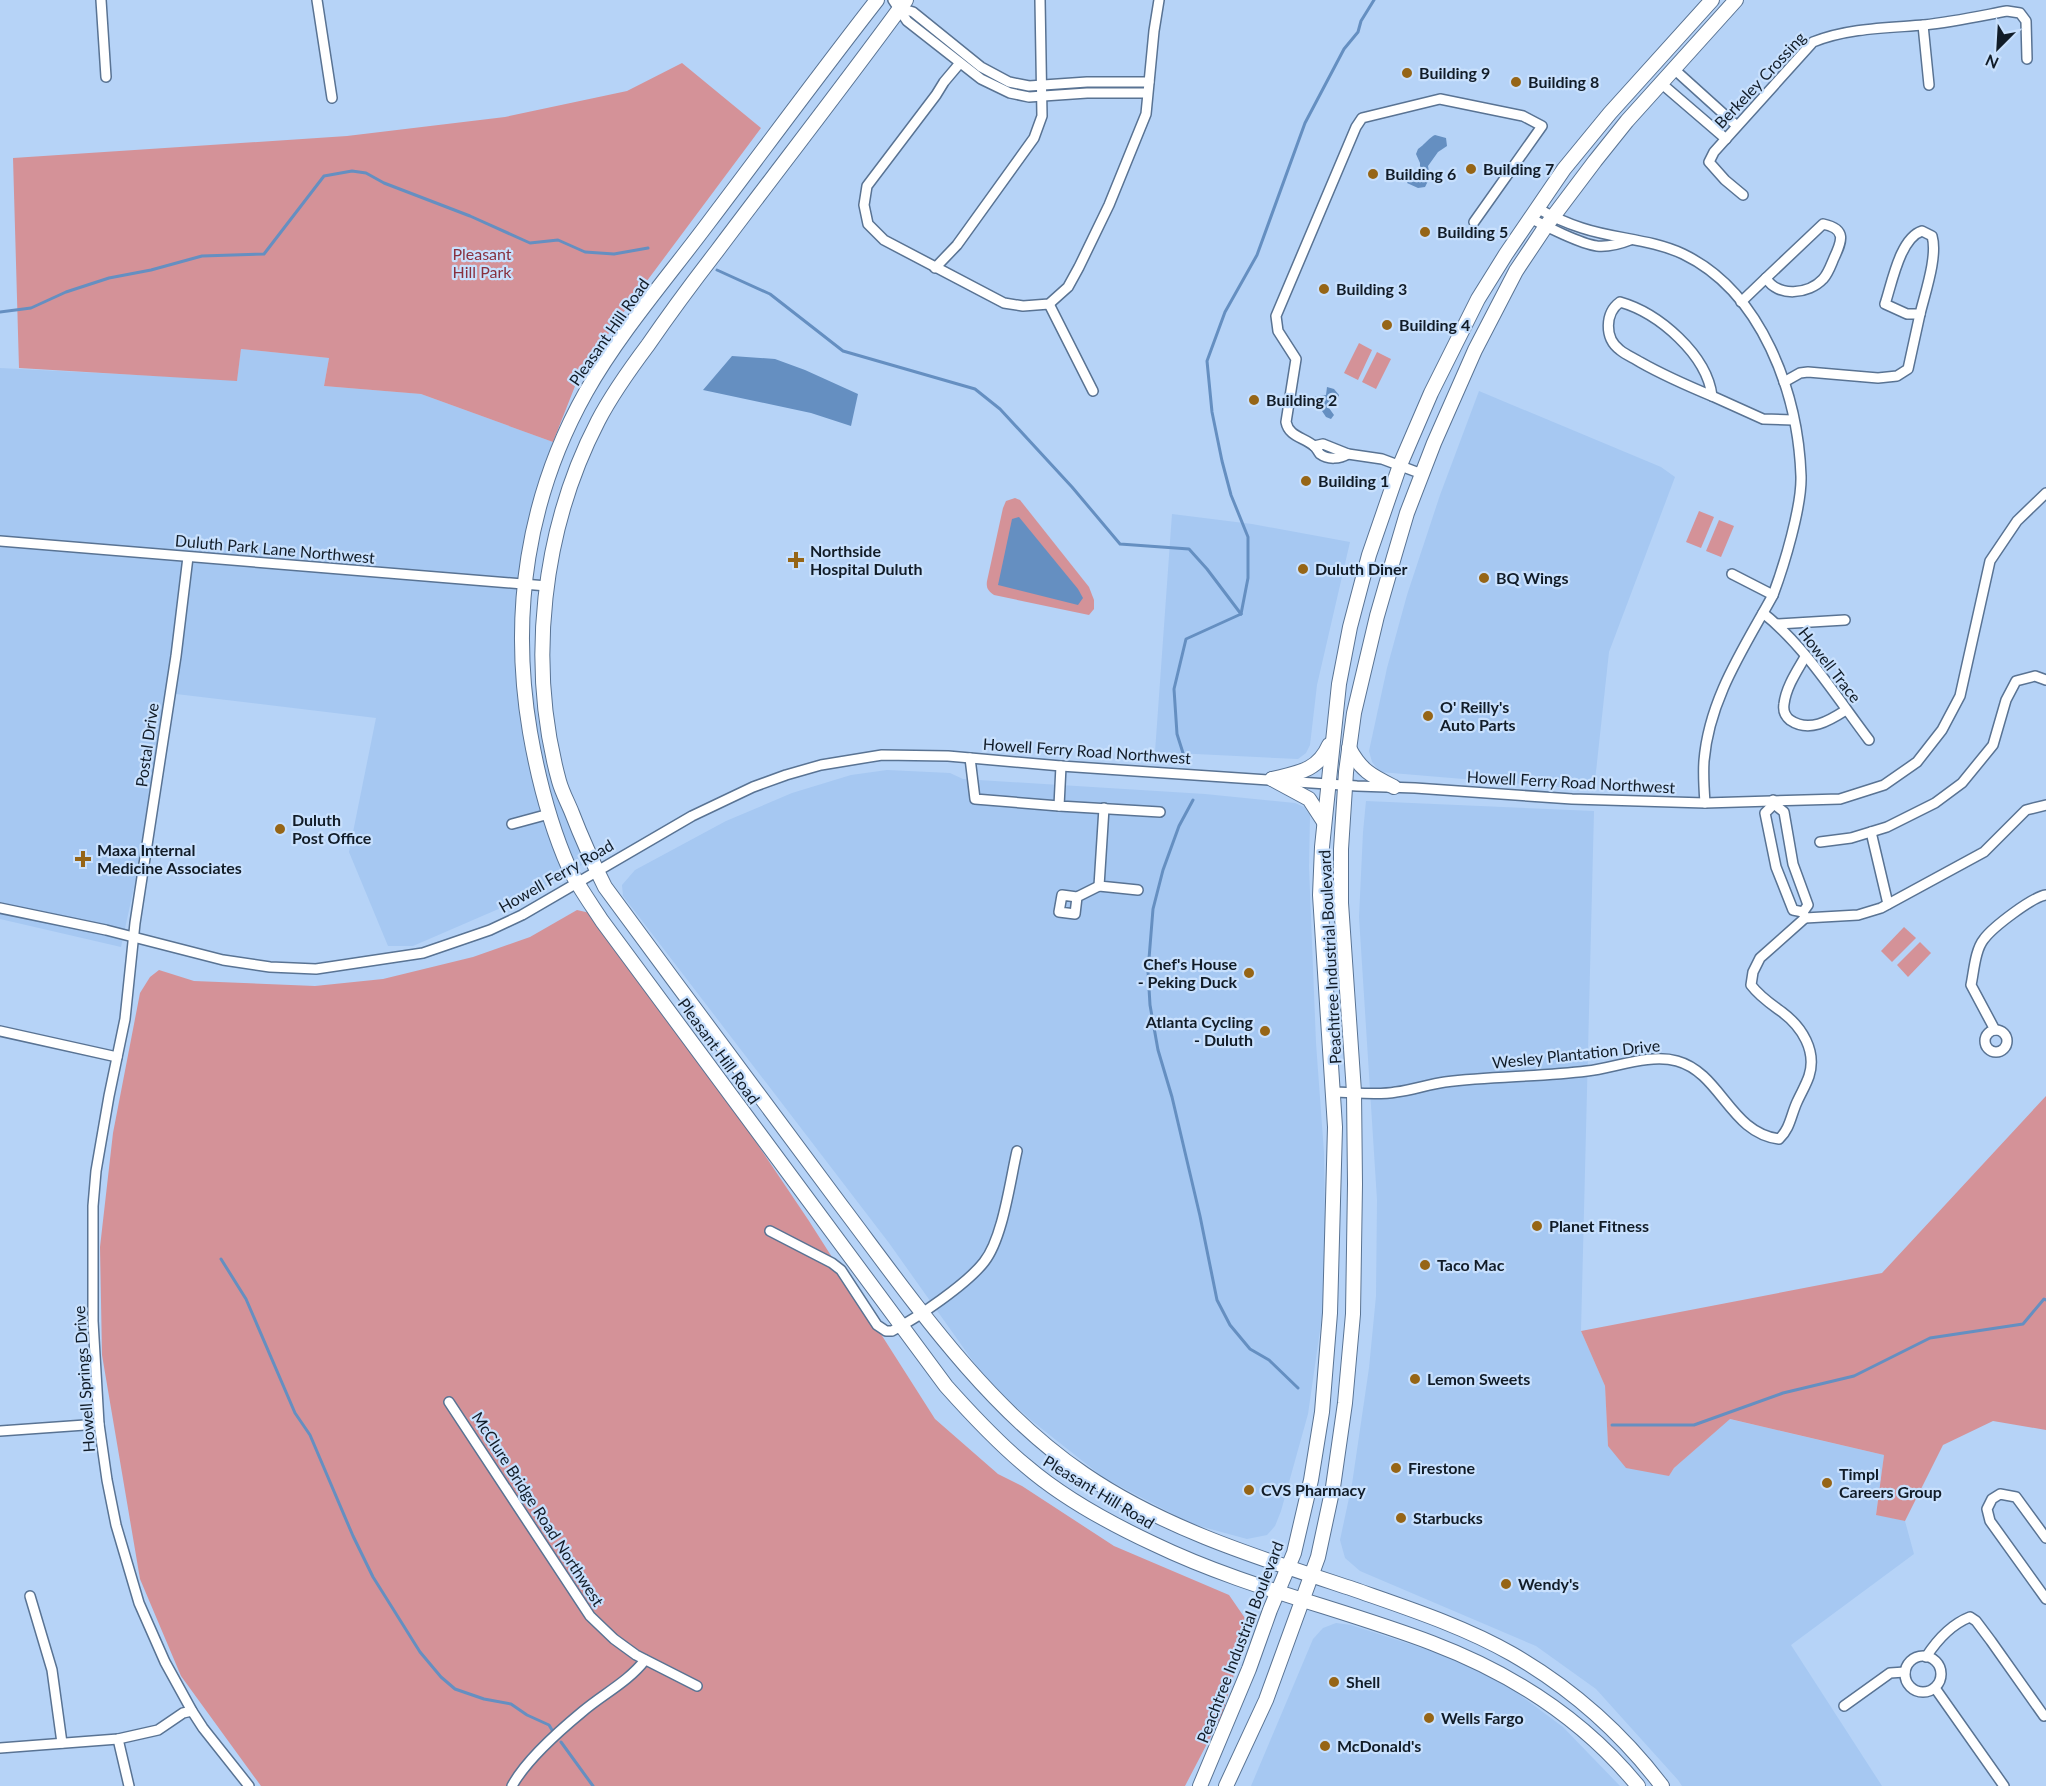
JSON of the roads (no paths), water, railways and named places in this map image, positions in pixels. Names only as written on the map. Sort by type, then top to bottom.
[{"type":"highway","name":"Pleasant Hill Road","points":[[877,0],[816,78],[622,339],[587,391],[555,458],[539,506],[529,552],[524,584],[521,638],[523,690],[534,757],[549,814],[570,869],[616,939],[953,1393],[1026,1467],[1070,1497],[1132,1534],[1174,1553],[1277,1593],[1433,1643],[1500,1674],[1545,1700],[1589,1734],[1623,1767],[1638,1786]]},
{"type":"highway","name":"Peachtree Industrial Boulevard","points":[[1200,1786],[1294,1553],[1311,1480],[1322,1412],[1330,1302],[1335,1126],[1320,895],[1324,823],[1339,684],[1350,627],[1369,555],[1400,465],[1431,393],[1478,299],[1564,169],[1610,113],[1712,0]]},
{"type":"highway","name":"Peachtree Industrial Boulevard","points":[[1226,1786],[1266,1700],[1312,1575],[1333,1486],[1350,1353],[1354,1272],[1354,1092],[1341,903],[1341,849],[1345,785],[1354,713],[1377,616],[1401,535],[1448,409],[1516,271],[1601,153],[1736,0]]},
{"type":"highway","name":"Pleasant Hill Road","points":[[899,3],[687,290],[608,402],[587,444],[571,485],[554,544],[547,586],[542,661],[543,691],[547,726],[559,782],[596,871],[605,887],[922,1312],[996,1400],[1080,1472],[1124,1499],[1170,1522],[1215,1541],[1439,1620],[1511,1654],[1548,1676],[1594,1713],[1640,1758],[1662,1786]]},
{"type":"highway","points":[[1272,779],[1307,771],[1316,765],[1324,756],[1332,738]]},
{"type":"highway","points":[[1349,748],[1356,761],[1370,775],[1394,787]]},
{"type":"highway","points":[[1272,779],[1309,799],[1324,823]]},
{"type":"street","points":[[100,0],[105,77]]},
{"type":"street","points":[[317,0],[332,99]]},
{"type":"street","points":[[935,268],[957,245],[1034,138],[1042,116],[1040,0]]},
{"type":"street","points":[[960,63],[867,186],[864,205],[868,224],[884,240],[1004,303],[1023,306],[1049,304],[1068,287],[1079,267],[1109,205],[1146,114],[1159,0]]},
{"type":"street","points":[[899,3],[998,78],[1024,85],[1149,82]]},
{"type":"street","points":[[899,3],[907,21],[996,88],[1024,96],[1147,93]]},
{"type":"street","name":"Berkeley Crossing","points":[[1743,195],[1709,162],[1714,152],[1813,42],[1833,34],[1889,26],[1923,25],[2007,11],[2020,13],[2026,21],[2027,59]]},
{"type":"street","points":[[1923,25],[1929,85]]},
{"type":"street","points":[[1675,70],[1737,126]]},
{"type":"street","points":[[1662,84],[1726,139]]},
{"type":"street","points":[[1422,474],[1382,459],[1348,454],[1335,459],[1321,454],[1314,446],[1294,435],[1286,422],[1296,359],[1278,331],[1276,316],[1356,127],[1362,118],[1440,99],[1523,116],[1542,126],[1474,222]]},
{"type":"street","points":[[1533,213],[1596,246],[1617,245],[1630,240]]},
{"type":"street","points":[[1550,222],[1653,243],[1683,254],[1718,276],[1751,315],[1775,356],[1784,382],[1793,420],[1801,478],[1797,506],[1773,595],[1728,675],[1708,734],[1704,762],[1705,803]]},
{"type":"street","points":[[1741,302],[1819,226],[1829,225],[1840,232],[1841,240],[1830,268],[1825,278],[1816,285],[1785,292],[1776,289],[1766,278]]},
{"type":"street","points":[[1784,382],[1800,373],[1808,372],[1878,378],[1897,376],[1908,369],[1920,314],[1935,245],[1932,236],[1922,231],[1914,233],[1909,239],[1885,304],[1907,314],[1920,314]]},
{"type":"street","points":[[1712,396],[1708,378],[1703,369],[1668,328],[1630,304],[1620,302],[1614,306],[1608,327],[1611,339],[1619,350],[1657,372],[1763,419],[1793,420]]},
{"type":"street","points":[[1049,304],[1093,391]]},
{"type":"street","name":"Howell Ferry Road Northwest","points":[[910,754],[1572,800],[1705,803],[1840,799],[1884,786],[1917,762],[1942,729],[1960,696],[1990,561],[2017,521],[2046,493]]},
{"type":"street","name":"Duluth Park Lane Northwest","points":[[0,541],[547,586]]},
{"type":"street","name":"Postal Drive","points":[[134,938],[176,656],[188,557]]},
{"type":"street","points":[[1732,574],[1773,595]]},
{"type":"street","name":"Howell Trace","points":[[1763,613],[1777,624],[1805,657],[1869,740]]},
{"type":"street","points":[[1777,624],[1845,620]]},
{"type":"street","points":[[1805,657],[1786,694],[1783,706],[1785,716],[1798,725],[1812,726],[1829,721],[1846,710]]},
{"type":"street","points":[[1820,842],[1851,838],[1887,827],[1935,803],[1962,783],[1993,745],[2006,700],[2016,681],[2035,676],[2046,680]]},
{"type":"street","name":"Howell Ferry Road","points":[[0,908],[106,930],[223,960],[270,967],[316,969],[423,953],[490,930],[522,915],[717,803],[764,783],[820,765],[865,757],[910,754]]},
{"type":"street","points":[[970,758],[970,774],[975,799],[1160,812]]},
{"type":"street","points":[[1059,806],[1061,766]]},
{"type":"street","points":[[1804,915],[1808,905],[1794,868],[1784,812],[1774,802],[1765,813],[1776,867],[1793,909],[1804,915],[1858,915],[1888,904],[1984,852],[2026,810],[2046,805]]},
{"type":"street","points":[[1099,886],[1104,808]]},
{"type":"street","points":[[512,824],[549,814]]},
{"type":"street","points":[[1871,832],[1888,904]]},
{"type":"street","points":[[1772,851],[1789,847]]},
{"type":"street","points":[[1077,897],[1099,886],[1138,890]]},
{"type":"street","points":[[1995,1030],[1971,985],[1983,940],[2012,914],[2040,896],[2046,895]]},
{"type":"street","name":"Wesley Plantation Drive","points":[[1354,1092],[1395,1093],[1444,1082],[1587,1071],[1658,1058],[1678,1061],[1697,1072],[1713,1086],[1740,1121],[1767,1137],[1779,1138],[1786,1132],[1809,1075],[1811,1056],[1806,1039],[1798,1026],[1767,1003],[1751,985],[1753,972],[1760,958],[1804,915]]},
{"type":"street","name":"Howell Springs Drive","points":[[134,938],[125,1020],[96,1171],[93,1206],[93,1321],[99,1424],[116,1525],[139,1603],[165,1662],[192,1711],[249,1786]]},
{"type":"street","points":[[0,1031],[117,1057]]},
{"type":"street","points":[[1332,1092],[1354,1092]]},
{"type":"street","points":[[770,1231],[832,1263],[841,1270],[877,1325],[886,1331],[892,1331],[939,1301],[985,1261],[998,1232],[1017,1151]]},
{"type":"street","name":"McClure Bridge Road Northwest","points":[[449,1402],[590,1616],[614,1640],[645,1660],[697,1686]]},
{"type":"street","points":[[0,1431],[99,1424]]},
{"type":"street","points":[[2046,1538],[2016,1497],[2000,1494],[1992,1499],[1987,1509],[1990,1521],[2046,1599]]},
{"type":"street","points":[[30,1596],[52,1670],[62,1743]]},
{"type":"street","points":[[1926,1657],[1938,1639],[1959,1622],[1970,1617],[1976,1621],[1991,1641],[2043,1716]]},
{"type":"street","points":[[1926,1657],[1932,1658],[1939,1667],[1941,1678],[1935,1688],[1924,1692],[1912,1688],[1905,1678],[1905,1672],[1907,1666],[1915,1658],[1926,1657]]},
{"type":"street","points":[[512,1786],[530,1761],[581,1713],[634,1674],[645,1660]]},
{"type":"street","points":[[1844,1706],[1890,1673],[1905,1672]]},
{"type":"street","points":[[1935,1688],[2004,1786]]},
{"type":"street","points":[[0,1748],[118,1739],[158,1730],[183,1713],[192,1711]]},
{"type":"street","points":[[118,1739],[129,1786]]},
{"type":"waterway","points":[[1241,614],[1248,578],[1248,537],[1231,495],[1222,461],[1212,412],[1207,361],[1225,312],[1257,255],[1305,123],[1344,49],[1358,32],[1361,21],[1374,0]]},
{"type":"waterway","points":[[0,312],[31,308],[66,292],[109,278],[151,270],[202,256],[264,254],[324,176],[352,171],[366,173],[384,183],[470,216],[530,243],[558,240],[585,252],[614,254],[648,248]]},
{"type":"waterway","points":[[717,270],[770,294],[843,351],[975,389],[1000,409],[1072,487],[1120,544],[1189,549],[1241,614]]},
{"type":"waterway","points":[[1183,753],[1177,734],[1174,689],[1186,639],[1241,614]]},
{"type":"waterway","points":[[1193,800],[1179,826],[1163,870],[1153,909],[1148,971],[1150,1005],[1158,1050],[1172,1097],[1217,1300],[1230,1325],[1250,1349],[1269,1360],[1298,1388]]},
{"type":"waterway","points":[[221,1259],[246,1299],[295,1413],[310,1435],[373,1577],[420,1652],[441,1677],[455,1689],[484,1699],[511,1704],[527,1715],[549,1725],[552,1730]]},
{"type":"waterway","points":[[1612,1425],[1694,1425],[1783,1393],[1854,1376],[1930,1338],[2023,1324],[2044,1299],[2046,1300]]},
{"type":"waterway","points":[[561,1742],[593,1786]]},
{"type":"place","name":"Building 9","points":[[1407,73]]},
{"type":"place","name":"Building 8","points":[[1516,82]]},
{"type":"place","name":"Building 7","points":[[1471,169]]},
{"type":"place","name":"Building 6","points":[[1373,174]]},
{"type":"place","name":"Building 5","points":[[1425,232]]},
{"type":"place","name":"Building 3","points":[[1324,289]]},
{"type":"place","name":"Building 4","points":[[1387,325]]},
{"type":"place","name":"Building 2","points":[[1254,400]]},
{"type":"place","name":"Building 1","points":[[1306,481]]},
{"type":"place","name":"Northside Hospital Duluth","points":[[796,560]]},
{"type":"place","name":"Duluth Diner","points":[[1303,569]]},
{"type":"place","name":"BQ Wings","points":[[1484,578]]},
{"type":"place","name":"O' Reilly's Auto Parts","points":[[1428,716]]},
{"type":"place","name":"Duluth Post Office","points":[[280,829]]},
{"type":"place","name":"Maxa Internal Medicine Associates","points":[[83,859]]},
{"type":"place","name":"Chef's House - Peking Duck","points":[[1249,973]]},
{"type":"place","name":"Atlanta Cycling - Duluth","points":[[1265,1031]]},
{"type":"place","name":"Planet Fitness","points":[[1537,1226]]},
{"type":"place","name":"Taco Mac","points":[[1425,1265]]},
{"type":"place","name":"Lemon Sweets","points":[[1415,1379]]},
{"type":"place","name":"Firestone","points":[[1396,1468]]},
{"type":"place","name":"Timpl Careers Group","points":[[1827,1483]]},
{"type":"place","name":"CVS Pharmacy","points":[[1249,1490]]},
{"type":"place","name":"Starbucks","points":[[1401,1518]]},
{"type":"place","name":"Wendy's","points":[[1506,1584]]},
{"type":"place","name":"Shell","points":[[1334,1682]]},
{"type":"place","name":"Wells Fargo","points":[[1429,1718]]},
{"type":"place","name":"McDonald's","points":[[1325,1746]]},
{"type":"park label","name":"Pleasant Hill Park","points":[[482,263]]}]
